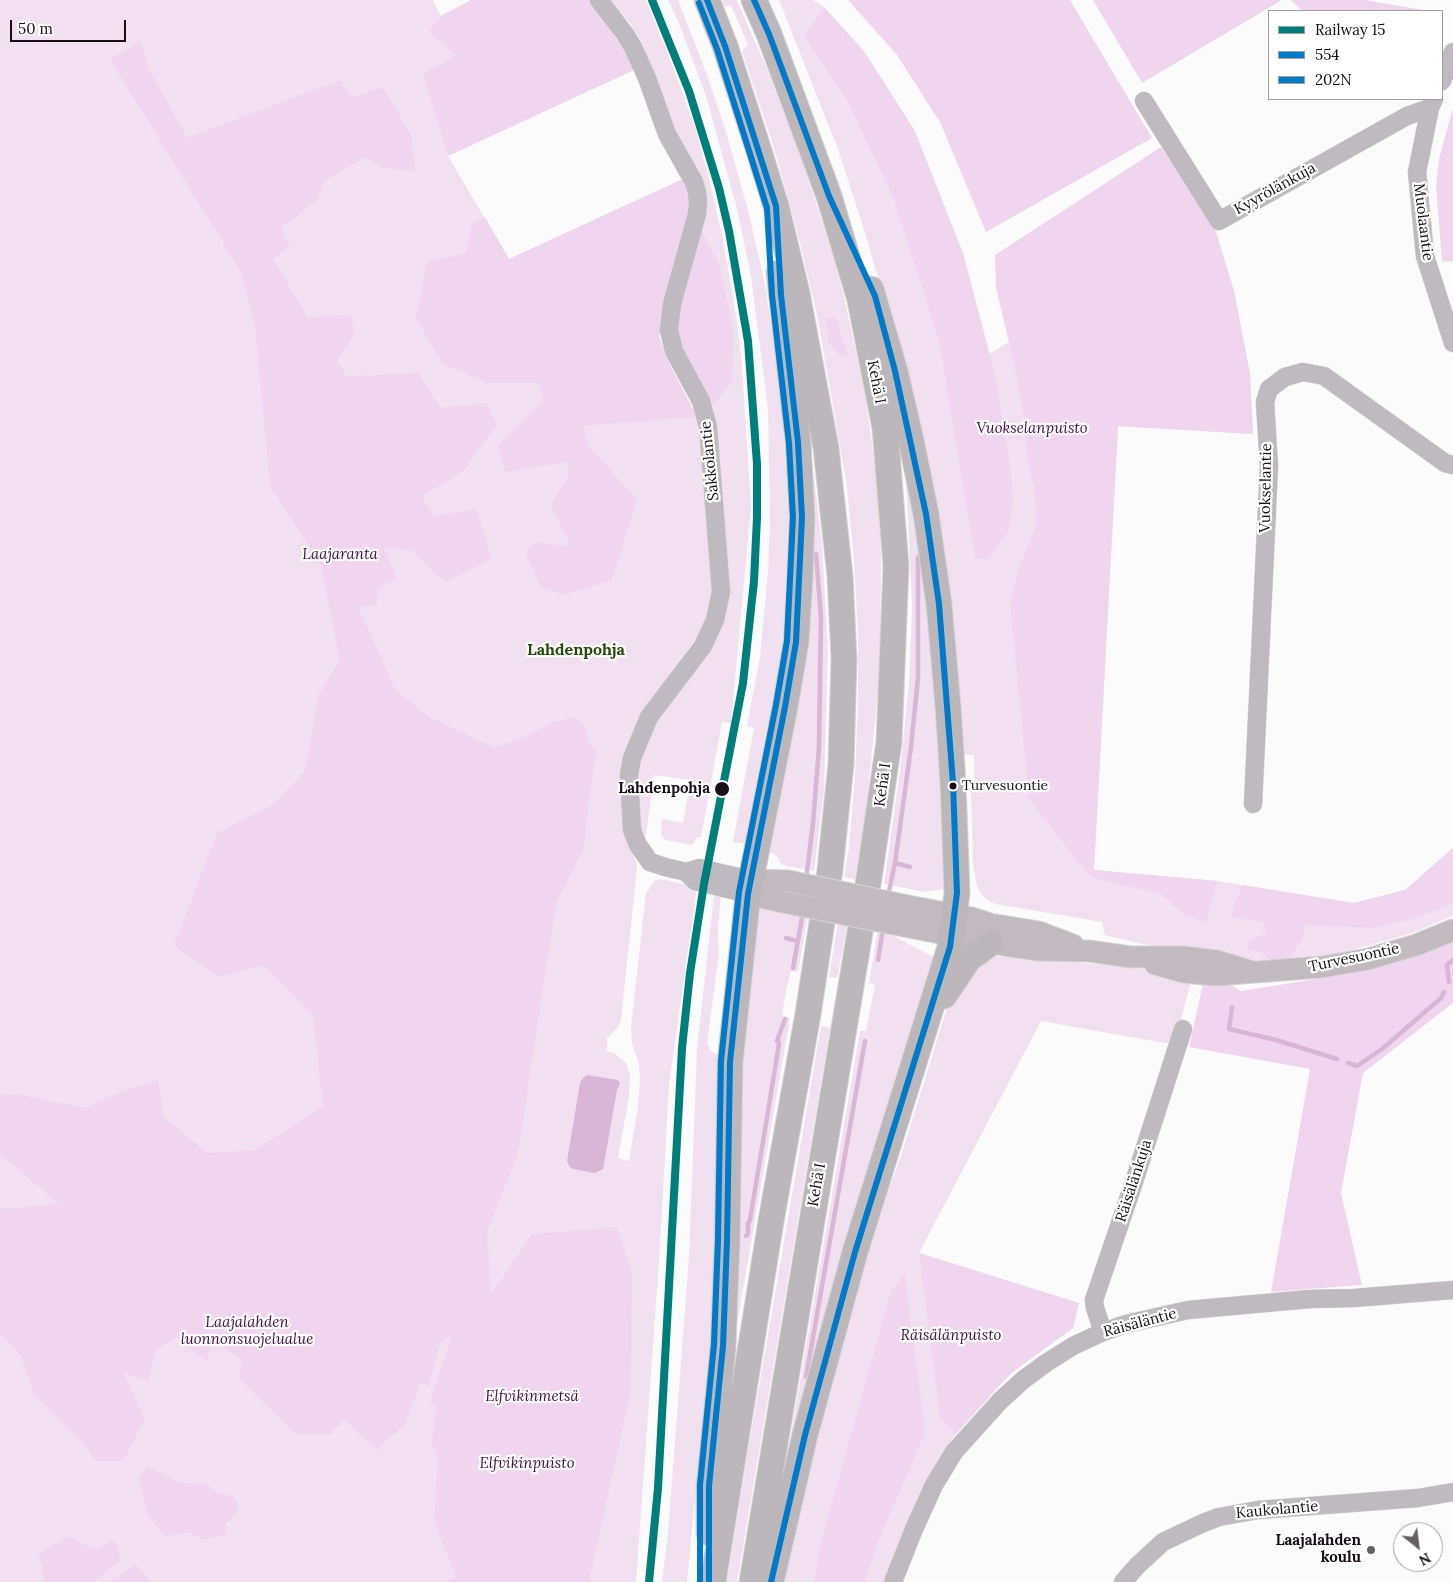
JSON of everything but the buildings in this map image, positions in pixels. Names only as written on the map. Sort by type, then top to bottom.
[{"type":"highway","points":[[707,0],[725,46],[759,150],[776,206],[797,292],[826,448],[840,576],[844,659],[841,764],[830,870],[808,1014],[770,1231],[713,1582]]},
{"type":"highway","name":"Kehä I","points":[[752,1582],[869,878],[889,742],[896,566],[885,428],[860,300],[829,196],[769,34],[754,0]]},
{"type":"highway","points":[[772,1582],[777,1552],[805,1435],[855,1252],[928,1021],[954,925],[956,893],[948,706],[939,604],[926,514],[897,379],[875,296],[829,196]]},
{"type":"highway","points":[[709,1582],[709,1486],[723,1336],[727,1241],[727,1150],[730,1062],[749,887],[794,651],[800,577],[802,517],[798,442],[780,295],[776,206]]},
{"type":"highway","points":[[928,1021],[950,985],[969,960],[991,943]]},
{"type":"main road","name":"Turvesuontie","points":[[749,887],[788,881],[906,916]]},
{"type":"main road","name":"Turvesuontie","points":[[749,887],[783,902],[906,916],[954,925],[991,943],[1037,950],[1090,951],[1131,957],[1183,972],[1216,975],[1322,967],[1368,958],[1416,945],[1453,930]]},
{"type":"main road","name":"Turvesuontie","points":[[954,925],[972,918],[990,924],[1039,932],[1090,951]]},
{"type":"street","name":"Sakkolantie","points":[[599,0],[625,34],[640,61],[667,134],[694,182],[698,202],[672,304],[669,330],[674,351],[701,401],[708,426],[721,592],[715,620],[703,646],[649,718],[632,758],[629,775],[632,830],[638,845],[650,862],[686,872],[699,868],[749,887]]},
{"type":"street","points":[[1443,79],[1453,52]]},
{"type":"street","name":"Kyyrölänkuja","points":[[1144,101],[1219,221],[1432,103]]},
{"type":"street","name":"Muolaantie","points":[[1432,103],[1417,172],[1425,256],[1453,343]]},
{"type":"street","name":"Vuokselantie","points":[[1253,804],[1269,466],[1265,402],[1268,389],[1285,377],[1303,372],[1324,376],[1445,463],[1453,465]]},
{"type":"street","name":"Räisälänkuja","points":[[1103,1332],[1094,1300],[1183,1029]]},
{"type":"street","name":"Räisäläntie","points":[[893,1582],[934,1485],[954,1452],[1000,1401],[1023,1380],[1067,1351],[1103,1332],[1126,1324],[1188,1310],[1310,1299],[1354,1298],[1453,1290]]},
{"type":"street","name":"Kaukolantie","points":[[1123,1582],[1163,1542],[1219,1517],[1258,1510],[1390,1501],[1453,1492]]},
{"type":"green space","name":"Laajalahden luonnonsuojelualue","points":[[0,0],[433,0],[441,16],[471,0],[589,0],[624,50],[634,70],[448,156],[509,259],[683,179],[693,200],[659,337],[669,363],[697,417],[705,470],[713,590],[711,608],[699,634],[640,717],[627,751],[626,835],[637,867],[621,1020],[619,1026],[607,1038],[607,1051],[614,1053],[626,1063],[630,1075],[629,1096],[618,1158],[629,1161],[638,1107],[640,1079],[639,1064],[632,1044],[631,1027],[646,893],[655,880],[661,879],[697,887],[669,1085],[659,1262],[636,1582],[0,1582]]},
{"type":"green space","points":[[471,0],[589,0],[624,50],[634,70],[448,156],[423,73],[456,56],[429,31],[441,16]]},
{"type":"green space","points":[[610,0],[646,0],[673,67],[696,130],[709,179],[722,235],[741,353],[751,506],[731,723],[722,722],[701,837],[697,838],[692,845],[665,840],[661,834],[662,819],[683,823],[691,780],[654,775],[646,835],[640,834],[636,820],[638,758],[657,718],[706,658],[722,625],[729,587],[713,407],[732,382],[719,263],[701,228],[670,122],[642,42],[629,22]]},
{"type":"green space","points":[[668,0],[678,0],[706,72],[727,135],[749,214],[765,284],[782,398],[788,514],[787,598],[773,716],[749,844],[733,842],[754,728],[747,726],[760,657],[768,572],[770,520],[768,409],[751,276],[737,209],[706,96],[678,21]]},
{"type":"green space","points":[[722,0],[737,0],[767,69],[802,160],[832,252],[844,297],[865,394],[878,498],[881,553],[880,670],[867,802],[855,879],[844,877],[849,848],[855,777],[858,702],[858,632],[847,487],[817,314],[797,231],[774,148],[742,51],[748,45],[731,5],[725,7]]},
{"type":"green space","name":"Vuokselanpuisto","points":[[779,0],[813,0],[824,7],[804,35],[846,99],[893,198],[939,342],[945,380],[1212,222],[1234,291],[1250,374],[1253,434],[1118,426],[1094,870],[1217,881],[1354,903],[1405,890],[1453,848],[1453,916],[1412,933],[1342,953],[1271,962],[1163,949],[1105,935],[1102,922],[995,904],[982,895],[977,886],[973,864],[971,790],[975,789],[974,755],[964,755],[957,721],[888,312],[838,149]]},
{"type":"green space","points":[[848,0],[1070,0],[1152,138],[986,232],[940,122],[897,55]]},
{"type":"green space","points":[[1093,0],[1282,0],[1142,83]]},
{"type":"green space","points":[[1291,0],[1365,0],[1423,10],[1301,10]]},
{"type":"green space","points":[[824,7],[864,51],[915,131],[963,253],[995,374],[1011,474],[1013,505],[1009,530],[988,560],[975,557],[939,342],[893,198],[846,99],[804,35]]},
{"type":"green space","points":[[141,41],[149,69],[187,138],[340,80],[351,98],[383,87],[411,135],[415,172],[384,168],[365,157],[325,181],[316,201],[281,228],[289,247],[273,259],[308,317],[351,315],[354,334],[337,361],[347,377],[418,372],[440,408],[488,403],[496,426],[463,471],[422,496],[434,516],[476,509],[492,559],[445,582],[413,551],[384,547],[397,579],[378,588],[377,605],[358,607],[395,689],[428,716],[495,748],[524,737],[552,723],[574,717],[585,725],[589,742],[597,750],[590,789],[584,848],[556,903],[518,1153],[487,1232],[491,1295],[532,1234],[617,1227],[632,1274],[631,1390],[589,1582],[446,1582],[456,1577],[434,1521],[438,1459],[432,1443],[436,1406],[430,1401],[453,1332],[440,1344],[428,1387],[421,1383],[404,1425],[377,1449],[344,1420],[329,1435],[295,1434],[239,1377],[242,1361],[212,1338],[207,1362],[176,1337],[156,1350],[148,1382],[123,1372],[145,1420],[123,1461],[96,1461],[82,1441],[33,1393],[22,1357],[0,1333],[0,1209],[60,1204],[1,1155],[0,1165],[0,1095],[18,1094],[85,1108],[128,1089],[158,1080],[164,1117],[207,1153],[255,1150],[323,1106],[313,1016],[264,965],[219,977],[174,946],[217,833],[272,805],[305,771],[318,696],[340,660],[321,566],[270,485],[255,327],[241,272],[110,59]]},
{"type":"green space","points":[[1453,108],[1453,261],[1448,262],[1442,261],[1436,186],[1439,159]]},
{"type":"green space","points":[[1161,147],[1214,225],[1234,291],[1250,374],[1253,434],[1118,426],[1094,870],[1217,881],[1206,923],[1180,912],[1162,894],[1101,880],[1086,872],[1029,799],[1010,602],[1018,571],[1036,525],[1035,492],[1029,468],[1023,412],[1015,367],[996,288],[995,255]]},
{"type":"green space","points":[[683,179],[693,200],[659,337],[669,363],[697,417],[582,426],[589,446],[637,500],[612,580],[562,595],[540,586],[526,553],[536,542],[571,547],[551,505],[570,472],[566,462],[505,472],[498,446],[544,400],[538,383],[488,383],[443,364],[416,319],[427,262],[466,253],[472,223],[485,217],[509,259]]},
{"type":"green space","points":[[701,228],[719,263],[734,332],[732,382],[713,407],[683,353],[676,323]]},
{"type":"green space","points":[[826,318],[836,318],[848,355],[842,358],[829,344]]},
{"type":"green space","points":[[806,452],[811,452],[822,544],[828,650],[824,791],[814,871],[782,865],[777,856],[764,849]]},
{"type":"green space","points":[[906,479],[932,601],[948,888],[924,892],[884,884],[901,763],[909,684],[912,604]]},
{"type":"green space","points":[[1453,848],[1453,903],[1413,919],[1372,928],[1306,925],[1303,938],[1288,960],[1271,962],[1264,954],[1248,949],[1247,941],[1267,933],[1263,922],[1231,917],[1242,885],[1354,903],[1405,890]]},
{"type":"green space","points":[[714,894],[721,894],[718,931],[719,953],[707,1043],[711,1051],[718,1055],[721,1085],[711,1388],[695,1498],[687,1582],[662,1582],[668,1533],[689,1257],[697,1049]]},
{"type":"green space","points":[[763,905],[808,915],[798,972],[791,971],[786,991],[782,1015],[790,1018],[735,1336],[736,1124],[756,907]]},
{"type":"green space","points":[[838,921],[848,923],[837,978],[829,977]]},
{"type":"green space","points":[[878,928],[940,960],[790,1449],[860,1031],[866,1031],[875,985],[869,983]]},
{"type":"green space","points":[[1453,940],[1453,1003],[1363,1073],[1341,1193],[1362,1285],[1271,1292],[1310,1069],[1189,1047],[1204,979],[1225,982],[1241,991],[1341,975],[1417,954]]},
{"type":"green space","name":"Räisälänpuisto","points":[[1010,956],[1126,967],[1192,977],[1175,1042],[1165,1043],[1041,1021],[919,1253],[1079,1303],[1073,1328],[1010,1374],[956,1434],[942,1454],[922,1494],[889,1582],[781,1582],[860,1267],[901,1156],[947,1008],[960,981],[992,957]]},
{"type":"green space","points":[[821,1026],[830,1028],[737,1582],[727,1582],[746,1463]]},
{"type":"green space","points":[[919,1253],[1079,1303],[1073,1328],[1010,1374],[956,1434],[940,1418]]},
{"type":"green space","points":[[905,1274],[925,1433],[877,1544],[865,1582],[814,1582],[819,1550],[891,1291]]},
{"type":"green space","points":[[148,1466],[181,1483],[207,1484],[219,1494],[233,1496],[239,1509],[225,1525],[227,1534],[203,1540],[190,1532],[165,1536],[148,1515],[139,1477]]},
{"type":"green space","points":[[69,1537],[95,1550],[107,1543],[109,1538],[117,1544],[120,1560],[91,1582],[44,1582],[39,1553]]},
{"type":"green space","points":[[136,1564],[151,1582],[113,1582],[129,1568]]},
{"type":"shaded area","points":[[587,1075],[618,1080],[620,1083],[617,1090],[603,1169],[595,1173],[573,1169],[567,1161],[580,1083]]},
{"type":"waterway","points":[[806,880],[819,747],[821,617],[816,554]]},
{"type":"waterway","points":[[888,896],[895,863],[911,747],[918,678],[918,557]]},
{"type":"waterway","points":[[895,863],[910,867]]},
{"type":"waterway","points":[[793,968],[803,912]]},
{"type":"waterway","points":[[878,960],[883,929]]},
{"type":"waterway","points":[[786,938],[797,941]]},
{"type":"waterway","points":[[1449,982],[1447,965],[1453,960]]},
{"type":"waterway","points":[[1348,1063],[1357,1066],[1382,1049],[1441,998],[1444,992]]},
{"type":"waterway","points":[[1232,1007],[1229,1029],[1276,1040],[1337,1059]]},
{"type":"waterway","points":[[777,1041],[785,1019]]},
{"type":"waterway","points":[[746,1236],[748,1234],[748,1224],[779,1044],[778,1040]]},
{"type":"waterway","points":[[806,1377],[865,1041]]},
{"type":"rail line","name":"15","points":[[649,1582],[658,1488],[682,1048],[690,973],[704,884],[743,683],[754,581],[757,517],[757,464],[748,341],[729,231],[719,188],[689,91],[652,0]]},
{"type":"transit line","name":"554","points":[[707,0],[725,46],[776,206],[781,295],[798,442],[802,517],[796,642],[748,894],[730,1062],[723,1346],[709,1486],[709,1582]]},
{"type":"transit line","name":"554","points":[[754,0],[769,34],[829,196],[875,296],[895,371],[926,514],[939,604],[953,783],[957,893],[950,947],[855,1252],[805,1435],[771,1582]]},
{"type":"transit line","name":"202N","points":[[699,3],[717,49],[767,208],[772,295],[789,443],[793,517],[787,641],[739,892],[721,1061],[714,1345],[700,1485],[700,1582]]},
{"type":"place","name":"Turvesuontie","points":[[953,786]]},
{"type":"place","name":"Lahdenpohja","points":[[722,789]]},
{"type":"place","name":"Laajalahden koulu","points":[[1371,1550]]},
{"type":"district","name":"Lahdenpohja","points":[[576,650]]},
{"type":"park label","name":"Laajaranta","points":[[340,555]]},
{"type":"park label","name":"Elfvikinmetsä","points":[[532,1397]]},
{"type":"park label","name":"Elfvikinpuisto","points":[[527,1464]]}]
